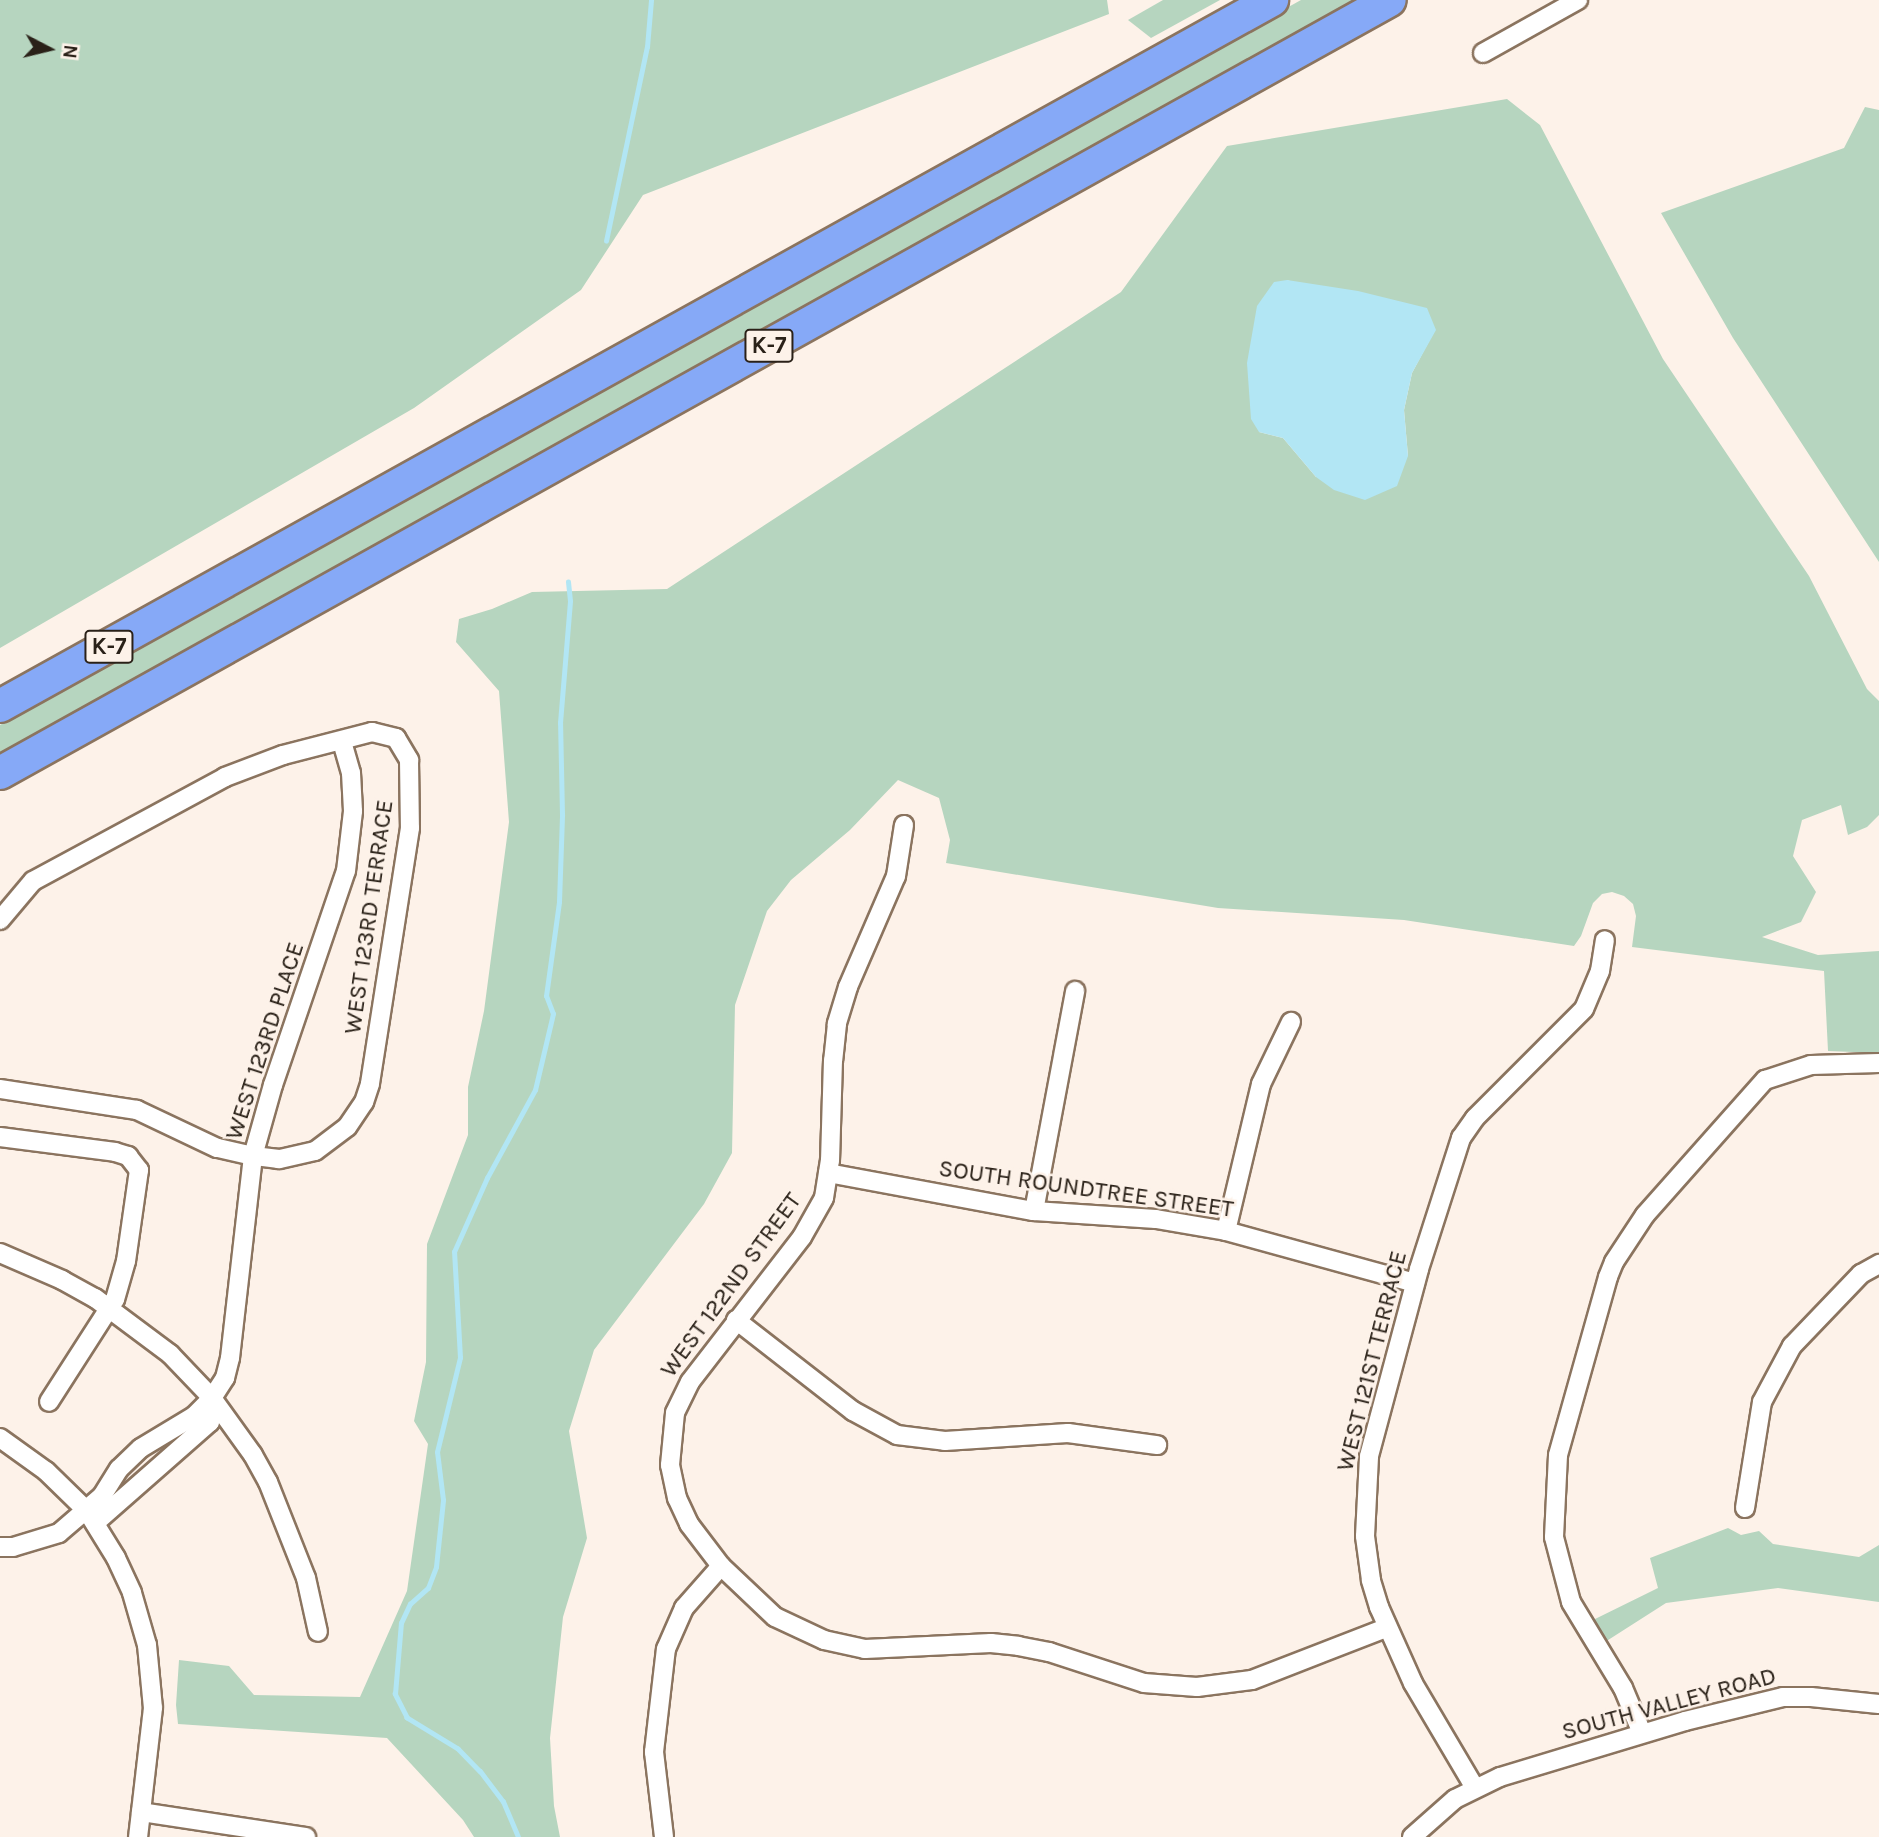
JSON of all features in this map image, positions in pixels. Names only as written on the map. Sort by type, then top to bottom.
[{"type":"highway","name":"K-7","points":[[0,706],[1272,0]]},
{"type":"highway","name":"K-7","points":[[0,772],[1390,0]]},
{"type":"street","points":[[1483,52],[1578,0]]},
{"type":"street","name":"WEST 123RD TERRACE","points":[[253,1156],[279,1158],[315,1151],[355,1118],[370,1083],[410,828],[411,773],[404,746],[396,738],[372,733],[342,741]]},
{"type":"street","points":[[0,920],[33,881],[225,776],[283,755],[342,741]]},
{"type":"street","name":"WEST 123RD PLACE","points":[[91,1517],[113,1477],[141,1447],[180,1427],[212,1398],[225,1378],[230,1358],[253,1156],[273,1085],[346,872],[353,811],[351,773],[342,741]]},
{"type":"street","name":"WEST 122ND STREET","points":[[721,1566],[696,1535],[681,1509],[673,1481],[670,1450],[679,1401],[736,1320],[810,1226],[824,1198],[828,1174],[837,1024],[848,987],[896,876],[904,825]]},
{"type":"street","name":"WEST 121ST TERRACE","points":[[1475,1788],[1413,1683],[1387,1628],[1371,1580],[1364,1536],[1365,1483],[1372,1445],[1415,1283],[1461,1138],[1475,1118],[1584,1009],[1600,971],[1605,940]]},
{"type":"street","points":[[1034,1211],[1074,991]]},
{"type":"street","points":[[1226,1231],[1261,1083],[1291,1022]]},
{"type":"street","points":[[1642,1733],[1623,1688],[1582,1624],[1566,1588],[1553,1521],[1558,1455],[1590,1331],[1614,1262],[1645,1215],[1765,1080],[1811,1065],[1879,1063]]},
{"type":"street","points":[[0,1089],[137,1110],[218,1148],[253,1156]]},
{"type":"street","points":[[0,1138],[115,1152],[136,1163],[139,1170],[120,1285],[109,1308],[48,1402]]},
{"type":"street","name":"SOUTH ROUNDTREE STREET","points":[[828,1174],[1034,1211],[1156,1219],[1226,1231],[1415,1283]]},
{"type":"street","points":[[0,1253],[62,1280],[109,1308],[170,1354],[212,1398],[253,1455],[268,1482],[306,1578],[318,1632]]},
{"type":"street","points":[[1745,1508],[1762,1402],[1792,1346],[1861,1274],[1879,1264]]},
{"type":"street","points":[[736,1320],[853,1411],[897,1435],[945,1441],[1068,1433],[1157,1445]]},
{"type":"street","name":"WEST 123RD PLACE","points":[[91,1517],[210,1422],[212,1398]]},
{"type":"street","points":[[0,1438],[67,1490],[91,1517],[132,1593],[150,1667],[151,1733],[138,1837]]},
{"type":"street","points":[[67,1490],[91,1490],[113,1477]]},
{"type":"street","points":[[0,1547],[13,1547],[59,1533],[91,1517]]},
{"type":"street","points":[[664,1837],[654,1752],[666,1649],[684,1608],[721,1566],[775,1617],[835,1644],[878,1650],[991,1643],[1018,1646],[1159,1685],[1197,1687],[1241,1682],[1387,1628]]},
{"type":"street","name":"SOUTH VALLEY ROAD","points":[[1475,1788],[1523,1769],[1642,1733],[1771,1699],[1811,1697],[1879,1704]]},
{"type":"street","points":[[1412,1837],[1455,1799],[1475,1788]]},
{"type":"street","points":[[141,1812],[306,1837]]},
{"type":"green space","points":[[0,0],[1107,0],[1109,14],[643,195],[581,290],[414,408],[0,648]]},
{"type":"green space","points":[[1163,0],[1220,0],[1151,38],[1128,20]]},
{"type":"green space","points":[[1301,0],[1359,0],[0,756],[0,725]]},
{"type":"green space","points":[[1507,99],[1540,125],[1663,359],[1809,576],[1867,689],[1879,701],[1879,815],[1867,827],[1848,835],[1841,805],[1802,820],[1793,856],[1816,892],[1801,922],[1762,937],[1818,955],[1879,951],[1879,1053],[1828,1051],[1824,971],[1632,947],[1636,916],[1633,904],[1624,896],[1612,892],[1602,894],[1593,903],[1581,936],[1574,946],[1404,920],[1218,908],[946,863],[950,840],[939,798],[898,780],[850,830],[791,880],[767,911],[735,1005],[732,1153],[704,1204],[594,1350],[569,1431],[587,1538],[563,1617],[550,1738],[554,1806],[560,1837],[474,1837],[463,1820],[387,1738],[178,1724],[176,1705],[179,1660],[229,1666],[254,1695],[360,1697],[407,1591],[428,1444],[414,1421],[426,1362],[427,1244],[468,1135],[468,1087],[484,1011],[509,822],[499,691],[456,642],[459,619],[532,592],[667,589],[1121,292],[1227,146]],"holes":[[[1287,280],[1435,330],[1412,373],[1404,410],[1408,456],[1316,477],[1283,438],[1259,432]]]},
{"type":"green space","points":[[1865,107],[1879,110],[1879,562],[1733,338],[1661,213],[1844,148]]},
{"type":"green space","points":[[1728,1528],[1741,1535],[1759,1531],[1773,1544],[1859,1557],[1879,1545],[1879,1602],[1778,1588],[1666,1603],[1605,1642],[1591,1621],[1658,1588],[1650,1558]]},
{"type":"water","points":[[1287,280],[1358,291],[1427,308],[1436,330],[1412,373],[1404,410],[1408,456],[1397,486],[1365,500],[1334,490],[1316,477],[1283,438],[1259,432],[1251,419],[1247,363],[1257,306],[1274,282]]},
{"type":"waterway","points":[[606,241],[647,47],[651,0]]},
{"type":"waterway","points":[[518,1837],[503,1802],[480,1772],[458,1749],[407,1718],[395,1694],[401,1623],[410,1604],[428,1588],[436,1567],[443,1500],[437,1452],[460,1358],[454,1252],[487,1178],[535,1090],[553,1014],[546,996],[559,902],[562,815],[560,723],[570,601],[568,582]]}]
